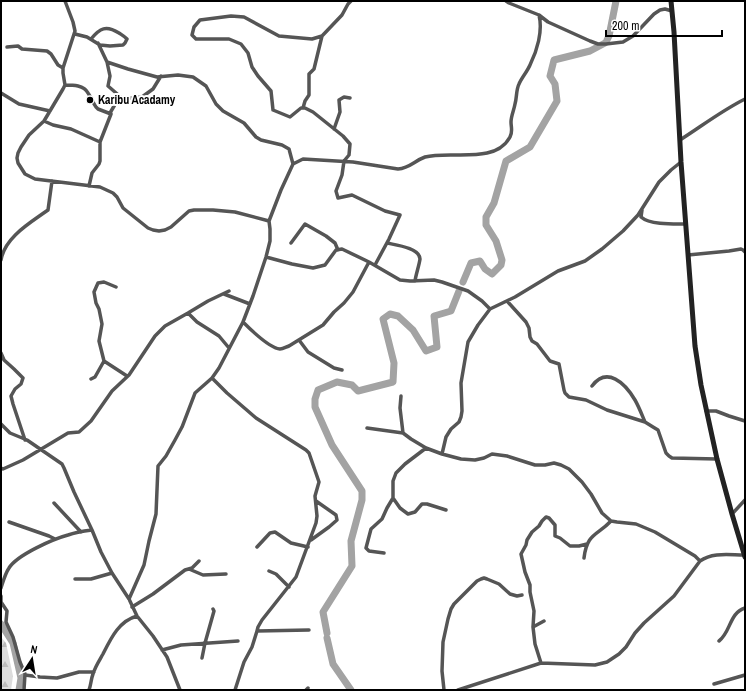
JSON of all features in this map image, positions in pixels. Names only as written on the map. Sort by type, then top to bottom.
[{"type":"main road","points":[[671,1],[695,346],[706,411],[717,459],[745,556]]},
{"type":"street","points":[[65,1],[74,22],[75,31],[63,73],[65,85],[44,121],[24,141],[18,153],[18,163],[25,174],[35,179],[89,186],[113,193],[123,208],[148,228],[153,230],[165,230],[171,227],[189,211],[194,210],[235,212],[269,221]]},
{"type":"street","points":[[303,108],[304,101],[309,95],[309,74],[314,68],[322,36],[342,15],[351,1]]},
{"type":"street","points":[[506,1],[539,15],[548,22],[598,44],[616,44],[623,42],[633,36],[654,14],[660,10],[665,9],[672,11]]},
{"type":"street","points":[[293,164],[303,160],[344,161],[404,169],[426,157],[482,154],[494,151],[507,141],[511,134],[512,116],[516,104],[518,87],[531,64],[538,40],[541,23],[539,15]]},
{"type":"street","points":[[322,36],[312,39],[279,36],[244,17],[231,16],[200,20],[194,27],[192,35],[196,39],[229,39],[241,44],[248,53],[252,67],[271,90],[273,110],[290,117],[301,108],[305,108],[313,112],[343,136],[350,144],[349,155],[344,161],[342,175],[336,191],[338,198],[352,195],[385,211],[400,215],[375,265]]},
{"type":"street","points":[[75,34],[87,37],[104,46],[123,45],[127,39],[108,28],[100,30],[91,39]]},
{"type":"street","points":[[98,43],[107,62],[110,76],[108,86],[123,99]]},
{"type":"street","points":[[7,47],[18,46],[22,50],[48,51],[58,65],[64,68]]},
{"type":"street","points":[[107,62],[158,76],[178,75],[193,77],[206,86],[216,104],[223,111],[244,124],[256,137],[261,140],[282,145],[289,149],[293,164],[269,221],[270,241],[266,257],[243,322],[219,368],[212,378],[195,393],[182,427],[166,456],[158,466],[156,514],[144,565],[129,599]]},
{"type":"street","points":[[89,186],[92,173],[100,161],[100,142],[111,115],[110,114],[117,101],[142,97],[153,89],[161,76]]},
{"type":"street","points":[[65,85],[74,85],[85,89],[96,107],[110,114]]},
{"type":"street","points":[[1,93],[19,104],[50,111]]},
{"type":"street","points":[[334,129],[340,112],[339,100],[344,97],[350,98]]},
{"type":"street","points":[[680,140],[694,132],[715,116],[745,99]]},
{"type":"street","points":[[44,121],[58,127],[67,128],[100,142]]},
{"type":"street","points":[[442,454],[446,437],[451,429],[459,422],[461,417],[461,383],[468,342],[490,309],[507,301],[558,271],[592,257],[623,231],[638,215],[659,182],[681,162]]},
{"type":"street","points":[[1,260],[2,254],[15,234],[48,210],[52,181]]},
{"type":"street","points":[[644,205],[641,217],[646,220],[686,224]]},
{"type":"street","points":[[291,243],[306,224],[335,243],[338,250]]},
{"type":"street","points":[[387,242],[414,250],[419,254],[420,259],[415,281]]},
{"type":"street","points":[[266,257],[313,268],[325,265],[338,250],[342,249],[375,265],[400,280],[434,280],[468,291],[490,309]]},
{"type":"street","points":[[688,255],[741,249],[745,252]]},
{"type":"street","points":[[243,322],[252,332],[268,344],[279,349],[284,349],[323,325],[353,292],[369,262]]},
{"type":"street","points":[[91,379],[95,377],[104,362],[99,341],[102,324],[94,292],[98,283],[104,282],[116,286]]},
{"type":"street","points":[[2,470],[41,450],[68,433],[79,432],[90,421],[112,391],[128,376],[155,336],[165,326],[204,303],[229,291]]},
{"type":"street","points":[[224,294],[250,304]]},
{"type":"street","points":[[507,301],[526,322],[532,341],[537,344],[550,361],[559,364],[564,390],[569,397],[586,400],[607,410],[645,422],[658,430],[666,453],[672,458],[717,459]]},
{"type":"street","points":[[188,313],[197,322],[219,336],[229,348]]},
{"type":"street","points":[[299,340],[308,352],[334,368],[342,370]]},
{"type":"street","points":[[1,353],[4,360],[23,378],[21,384],[15,389],[11,396],[25,440]]},
{"type":"street","points":[[104,362],[128,376]]},
{"type":"street","points":[[592,386],[600,378],[607,376],[617,380],[627,389],[635,400],[645,422]]},
{"type":"street","points":[[212,378],[226,393],[256,418],[306,450],[309,453],[319,482],[316,496],[317,516],[308,547],[296,577],[258,627],[252,647],[244,662],[235,690]]},
{"type":"street","points":[[401,396],[400,408],[403,433]]},
{"type":"street","points":[[706,411],[716,411],[745,421]]},
{"type":"street","points":[[1,424],[10,433],[25,440],[62,464],[101,552],[112,573],[129,599],[132,607],[167,657],[180,690]]},
{"type":"street","points":[[367,428],[403,433],[411,440],[426,448],[461,459],[475,460],[492,454],[507,456],[535,465],[554,463],[561,465],[569,469],[582,482],[602,513],[611,520],[636,524],[656,532],[695,556],[700,562]]},
{"type":"street","points":[[384,553],[369,551],[366,548],[371,529],[382,519],[393,498],[393,481],[396,473],[426,448]]},
{"type":"street","points":[[393,498],[400,508],[408,514],[415,512],[422,504],[427,504],[446,510]]},
{"type":"street","points":[[732,514],[745,500]]},
{"type":"street","points":[[310,540],[337,520],[336,515],[316,501]]},
{"type":"street","points":[[54,503],[81,532]]},
{"type":"street","points":[[541,663],[535,644],[533,627],[534,611],[530,585],[521,554],[532,532],[539,526],[544,518],[548,517],[555,525],[554,535],[556,537],[560,538],[571,547],[587,544]]},
{"type":"street","points":[[584,558],[587,544],[591,537],[605,527],[611,520]]},
{"type":"street","points":[[9,522],[55,539]]},
{"type":"street","points":[[1,588],[8,568],[15,561],[55,539],[66,535],[92,530]]},
{"type":"street","points":[[257,547],[270,533],[275,532],[291,543],[308,547]]},
{"type":"street","points":[[458,690],[541,663],[596,665],[607,662],[626,647],[635,633],[674,596],[700,562],[706,557],[714,555],[745,556]]},
{"type":"street","points":[[132,607],[153,594],[185,570],[192,568],[199,561]]},
{"type":"street","points":[[190,569],[203,575],[226,574]]},
{"type":"street","points":[[269,571],[276,574],[289,587]]},
{"type":"street","points":[[75,579],[91,579],[112,573]]},
{"type":"street","points":[[444,690],[442,671],[443,642],[448,619],[454,604],[477,581],[484,578],[499,584],[510,594],[517,596],[522,595]]},
{"type":"street","points":[[1,596],[1,602],[7,611],[6,622],[14,637],[25,675],[24,690]]},
{"type":"street","points":[[719,641],[724,636],[735,614],[745,608]]},
{"type":"street","points":[[202,658],[214,611],[213,609]]},
{"type":"street","points":[[90,690],[94,672],[117,629],[126,621],[138,616]]},
{"type":"street","points":[[533,627],[544,621]]},
{"type":"street","points":[[257,631],[309,630]]},
{"type":"street","points":[[162,650],[181,645],[238,641]]},
{"type":"street","points":[[25,675],[57,678],[79,672],[94,672]]},
{"type":"street","points":[[714,684],[745,675]]},
{"type":"green space","points":[[1,637],[6,643],[13,676],[11,690],[1,690]]},
{"type":"waterway","points":[[607,40],[616,1]]},
{"type":"waterway","points":[[463,282],[471,263],[480,261],[485,269],[492,274],[501,265],[502,260],[496,241],[486,225],[486,217],[494,203],[506,161],[530,147],[557,101],[555,84],[550,76],[554,60],[590,51],[605,43]]},
{"type":"waterway","points":[[327,633],[323,612],[352,566],[351,541],[362,500],[362,491],[332,445],[315,407],[315,399],[318,390],[337,382],[352,385],[358,391],[393,382],[394,363],[383,319],[390,314],[398,316],[413,330],[426,351],[437,347],[434,316],[451,311],[459,291]]},
{"type":"waterway","points":[[1,624],[13,643],[21,678],[19,690]]},
{"type":"waterway","points":[[327,638],[333,664],[351,690]]},
{"type":"place","name":"Karibu Acadamy","points":[[90,100]]}]
